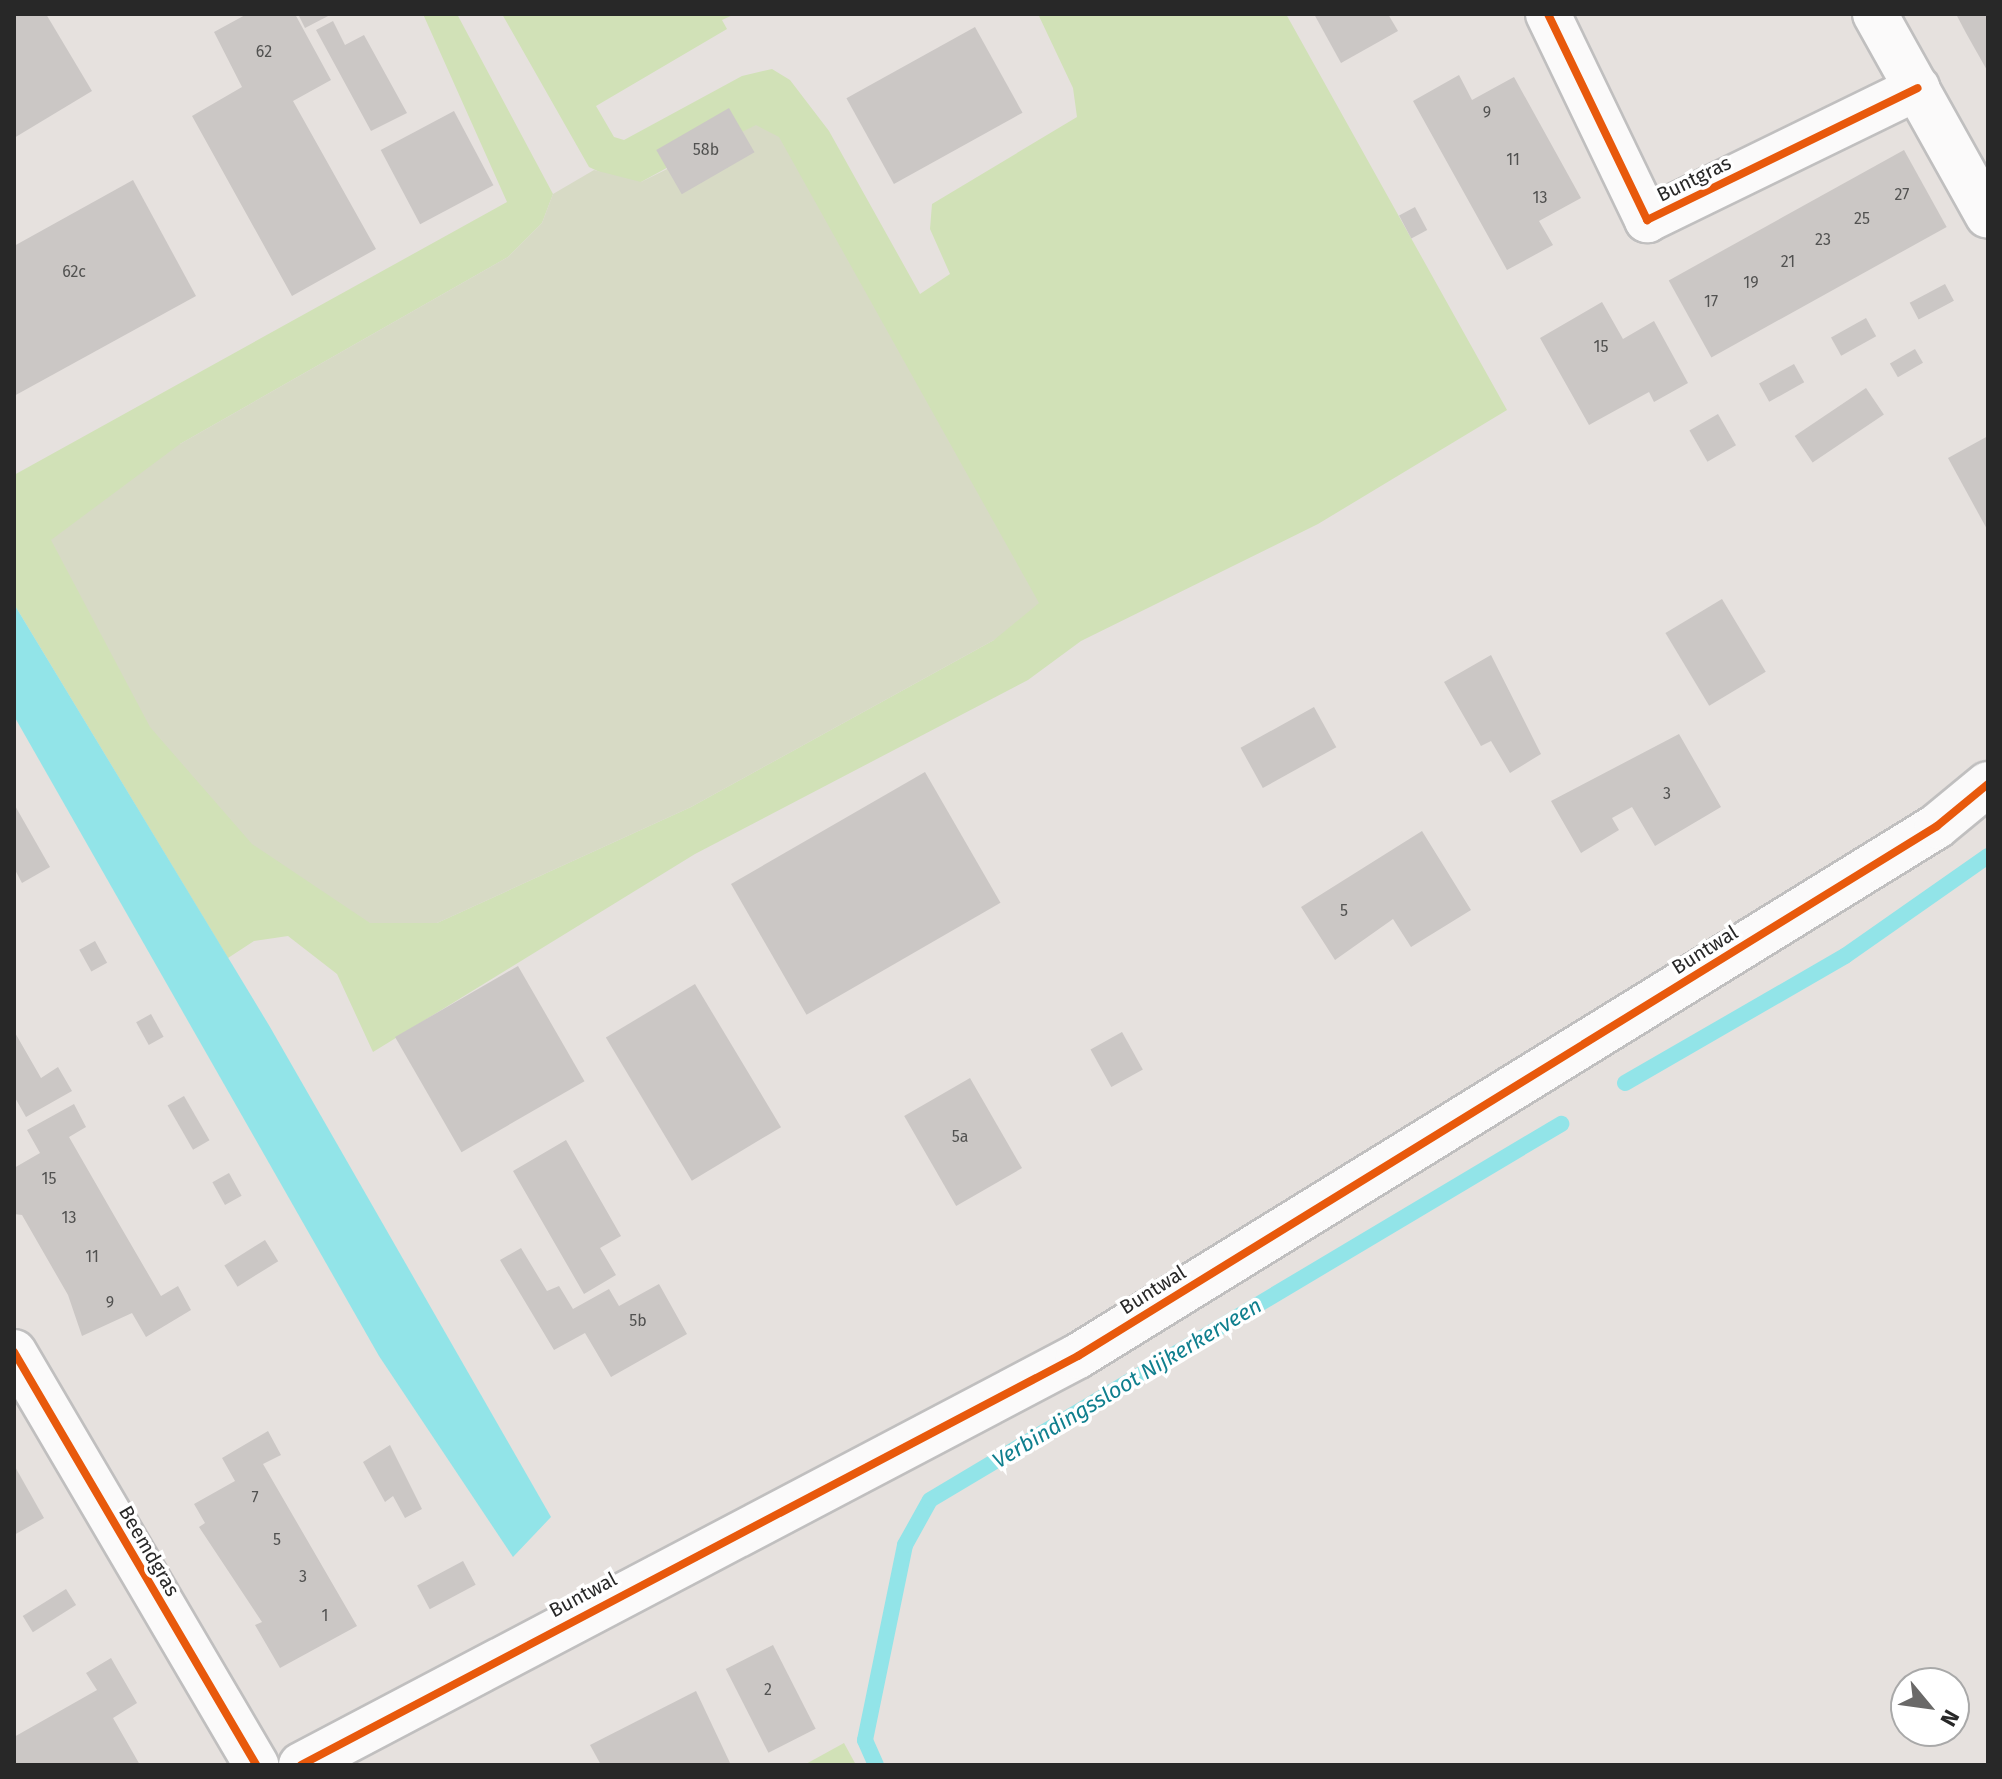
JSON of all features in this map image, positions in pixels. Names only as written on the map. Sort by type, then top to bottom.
[{"type":"street","name":"Buntgras","points":[[1548,14],[1647,220],[1918,88]]},
{"type":"street","points":[[1875,14],[1988,216]]},
{"type":"street","name":"Buntwal","points":[[301,1765],[1078,1356],[1937,826],[1988,784]]},
{"type":"street","name":"Beemdgras","points":[[18,1367],[256,1765]]},
{"type":"green space","points":[[423,14],[457,14],[553,194],[542,223],[508,257],[180,444],[370,923],[437,923],[691,807],[994,640],[727,135],[641,182],[621,182],[589,167],[502,14],[735,14],[722,20],[727,29],[596,106],[614,137],[624,140],[742,76],[772,69],[790,80],[829,131],[920,294],[950,274],[930,229],[932,204],[1077,117],[1073,88],[1038,14],[1286,14],[1507,410],[1318,524],[1081,641],[1028,680],[695,854],[373,1052],[337,974],[288,936],[254,941],[228,958],[14,604],[14,475],[507,202]]},
{"type":"green space","points":[[756,125],[779,137],[1039,603],[994,640],[691,807],[437,923],[370,923],[252,844],[150,727],[51,540],[180,444],[508,257],[542,223],[553,194],[594,170],[641,182]]},
{"type":"green space","points":[[844,1743],[856,1765],[804,1765]]},
{"type":"water","points":[[14,604],[270,1027],[551,1517],[513,1557],[379,1356],[14,716]]},
{"type":"building","points":[[14,14],[46,14],[92,91],[14,138]]},
{"type":"building","points":[[247,14],[295,14],[331,80],[293,101],[376,249],[292,296],[192,116],[242,87],[214,32]]},
{"type":"building","points":[[298,14],[332,14],[305,28]]},
{"type":"building","points":[[1314,14],[1388,14],[1398,31],[1341,63]]},
{"type":"building","points":[[1956,14],[1988,14],[1988,72],[1966,33]]},
{"type":"building","points":[[333,21],[345,45],[364,35],[407,113],[371,131],[316,30]]},
{"type":"building","points":[[975,27],[1023,113],[894,184],[846,98]]},
{"type":"building","points":[[1459,75],[1472,100],[1514,77],[1581,198],[1539,221],[1553,245],[1507,270],[1413,101]]},
{"type":"building","points":[[729,108],[754,152],[682,194],[656,150]]},
{"type":"building","points":[[454,111],[493,185],[420,224],[381,150]]},
{"type":"building","points":[[1904,150],[1947,227],[1711,357],[1669,280]]},
{"type":"building","points":[[133,180],[196,296],[14,396],[14,246]]},
{"type":"building","points":[[1415,207],[1427,230],[1411,238],[1399,215]]},
{"type":"building","points":[[1945,284],[1954,301],[1919,320],[1910,303]]},
{"type":"building","points":[[1602,302],[1623,339],[1654,321],[1688,383],[1654,402],[1649,392],[1589,425],[1540,338]]},
{"type":"building","points":[[1866,318],[1876,336],[1841,356],[1831,337]]},
{"type":"building","points":[[1915,349],[1923,363],[1898,377],[1890,364]]},
{"type":"building","points":[[1794,364],[1804,382],[1769,402],[1759,383]]},
{"type":"building","points":[[1866,388],[1884,415],[1813,463],[1795,436]]},
{"type":"building","points":[[1718,414],[1736,445],[1707,462],[1689,430]]},
{"type":"building","points":[[1988,436],[1988,531],[1948,458]]},
{"type":"building","points":[[1722,599],[1766,672],[1709,706],[1665,633]]},
{"type":"building","points":[[1491,655],[1541,754],[1510,773],[1491,741],[1481,746],[1444,682]]},
{"type":"building","points":[[1314,707],[1336,747],[1263,788],[1241,748]]},
{"type":"building","points":[[1679,734],[1721,807],[1655,846],[1632,807],[1612,818],[1619,830],[1581,853],[1551,801]]},
{"type":"building","points":[[925,772],[1001,903],[807,1015],[731,884]]},
{"type":"building","points":[[14,804],[50,867],[22,883],[14,868]]},
{"type":"building","points":[[1422,831],[1471,910],[1411,947],[1393,919],[1335,960],[1301,907]]},
{"type":"building","points":[[95,941],[107,963],[91,972],[79,950]]},
{"type":"building","points":[[518,966],[584,1081],[462,1152],[395,1037]]},
{"type":"building","points":[[695,984],[781,1127],[692,1181],[606,1038]]},
{"type":"building","points":[[151,1014],[164,1037],[149,1045],[136,1022]]},
{"type":"building","points":[[14,1031],[41,1078],[58,1067],[72,1091],[26,1117],[14,1096]]},
{"type":"building","points":[[1122,1032],[1143,1070],[1111,1087],[1091,1049]]},
{"type":"building","points":[[970,1078],[1022,1168],[956,1206],[904,1116]]},
{"type":"building","points":[[184,1096],[210,1140],[193,1150],[168,1106]]},
{"type":"building","points":[[74,1104],[86,1127],[69,1137],[161,1296],[178,1286],[191,1310],[146,1337],[132,1313],[82,1336],[68,1295],[22,1215],[14,1214],[14,1168],[40,1153],[27,1130]]},
{"type":"building","points":[[566,1140],[621,1236],[600,1248],[616,1275],[584,1294],[513,1171]]},
{"type":"building","points":[[229,1173],[242,1196],[225,1205],[212,1182]]},
{"type":"building","points":[[265,1240],[278,1261],[238,1287],[224,1265]]},
{"type":"building","points":[[521,1248],[547,1291],[559,1286],[573,1309],[609,1289],[619,1306],[659,1284],[687,1334],[611,1377],[585,1333],[554,1350],[500,1260]]},
{"type":"building","points":[[268,1431],[281,1455],[263,1464],[357,1626],[280,1668],[255,1625],[262,1622],[199,1527],[205,1523],[194,1504],[235,1481],[222,1458]]},
{"type":"building","points":[[390,1445],[422,1509],[405,1518],[393,1496],[385,1502],[363,1462]]},
{"type":"building","points":[[14,1465],[44,1518],[14,1535]]},
{"type":"building","points":[[463,1561],[476,1585],[430,1609],[417,1585]]},
{"type":"building","points":[[66,1589],[76,1605],[33,1632],[23,1616]]},
{"type":"building","points":[[773,1645],[816,1729],[768,1753],[726,1669]]},
{"type":"building","points":[[111,1658],[137,1703],[113,1718],[140,1765],[14,1765],[14,1737],[97,1690],[86,1673]]},
{"type":"building","points":[[696,1691],[731,1765],[601,1765],[590,1745]]},
{"type":"waterway","name":"Verbindingssloot Nijkerkerveen","points":[[1625,1083],[1845,956],[1988,856]]},
{"type":"waterway","name":"Verbindingssloot Nijkerkerveen","points":[[876,1765],[865,1740],[905,1545],[930,1500],[1561,1124]]},
{"type":"cycle path","points":[[1548,14],[1647,220],[1918,88]]},
{"type":"cycle path","points":[[301,1765],[1078,1356],[1937,826],[1988,784]]},
{"type":"cycle path","points":[[14,1352],[256,1765]]}]
